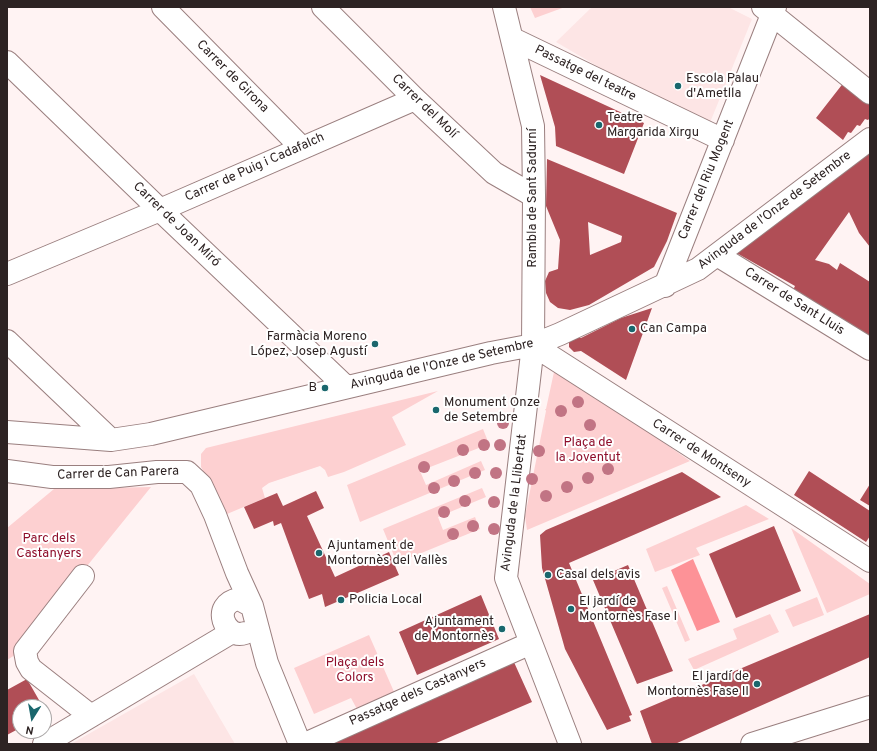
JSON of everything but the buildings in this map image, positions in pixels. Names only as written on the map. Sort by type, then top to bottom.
[{"type":"street","name":"Carrer de Girona","points":[[163,7],[302,148]]},
{"type":"street","name":"Carrer del Molí","points":[[323,7],[415,99],[494,173],[534,196]]},
{"type":"street","name":"Rambla de Sant Sadurní","points":[[504,7],[533,126],[533,346]]},
{"type":"street","points":[[770,9],[870,93]]},
{"type":"street","name":"Carrer del Riu Mogent","points":[[665,286],[723,140],[770,9]]},
{"type":"street","name":"Passatge del teatre","points":[[513,39],[723,140]]},
{"type":"street","name":"Carrer de Joan Miró","points":[[7,62],[346,387]]},
{"type":"street","name":"Carrer de Puig i Cadafalch","points":[[7,274],[160,210],[415,99]]},
{"type":"street","name":"Avinguda de l'Onze de Setembre","points":[[7,432],[111,440],[151,434],[491,353],[533,346],[698,270],[870,138]]},
{"type":"street","name":"Carrer de Sant Lluis","points":[[717,255],[870,349]]},
{"type":"street","points":[[7,341],[111,440]]},
{"type":"street","name":"Carrer de Montseny","points":[[533,346],[870,561]]},
{"type":"street","name":"Avinguda de la Llibertat","points":[[533,346],[506,578],[570,744]]},
{"type":"street","name":"Carrer de Can Parera","points":[[7,471],[52,477],[109,477],[157,472],[187,472],[201,485],[219,524],[237,573],[245,624]]},
{"type":"street","points":[[83,576],[25,651],[26,662],[31,669],[91,716]]},
{"type":"street","points":[[44,744],[245,624],[267,663],[300,744]]},
{"type":"street","name":"Passatge dels Castanyers","points":[[305,744],[531,643]]},
{"type":"street","points":[[752,744],[870,707]]},
{"type":"shaded area","name":"Escola Palau d'Ametlla","points":[[592,7],[728,7],[752,19],[707,130],[556,42]]},
{"type":"shaded area","points":[[693,559],[720,622],[697,631],[671,570]]},
{"type":"shaded area","points":[[194,674],[235,744],[71,744]]},
{"type":"green space","points":[[530,7],[565,7],[535,18]]},
{"type":"green space","name":"Plaça de la Joventut","points":[[554,372],[586,388],[690,461],[527,530],[525,516],[546,411],[545,409]]},
{"type":"green space","points":[[438,391],[392,417],[406,445],[344,472],[328,477],[325,470],[320,466],[269,483],[262,488],[265,498],[227,514],[201,467],[201,454],[206,448]]},
{"type":"green space","points":[[483,429],[489,444],[420,471],[426,485],[481,461],[485,470],[360,522],[347,485]]},
{"type":"green space","name":"Parc dels Castanyers","points":[[151,487],[15,655],[7,660],[7,528],[54,489]]},
{"type":"green space","points":[[482,488],[486,497],[438,517],[443,530],[475,517],[480,529],[397,563],[383,529]]},
{"type":"green space","points":[[746,505],[769,519],[696,548],[700,555],[655,572],[646,549]]},
{"type":"green space","points":[[791,528],[870,584],[870,594],[827,613]]},
{"type":"green space","points":[[667,586],[690,640],[685,642],[662,588]]},
{"type":"green space","points":[[817,597],[824,615],[793,627],[785,610]]},
{"type":"green space","points":[[770,614],[779,632],[694,670],[688,659],[737,639],[733,629]]},
{"type":"green space","name":"Plaça dels Colors","points":[[369,635],[395,694],[358,711],[351,698],[314,714],[294,668]]},
{"type":"place","name":"Escola Palau d'Ametlla","points":[[678,86]]},
{"type":"place","name":"Teatre Margarida Xirgu","points":[[599,125]]},
{"type":"place","name":"Can Campa","points":[[632,329]]},
{"type":"place","name":"Farmàcia Moreno López, Josep Agustí","points":[[375,344]]},
{"type":"place","name":"B","points":[[325,388]]},
{"type":"place","name":"Monument Onze de Setembre","points":[[436,410]]},
{"type":"place","name":"Ajuntament de Montornès del Vallès","points":[[319,553]]},
{"type":"place","name":"Casal dels avis","points":[[548,575]]},
{"type":"place","name":"Policia Local","points":[[341,600]]},
{"type":"place","name":"El jardí de Montornès Fase I","points":[[571,609]]},
{"type":"place","name":"Ajuntament de Montornès","points":[[502,629]]},
{"type":"place","name":"El jardí de Montornès Fase II","points":[[757,684]]}]
